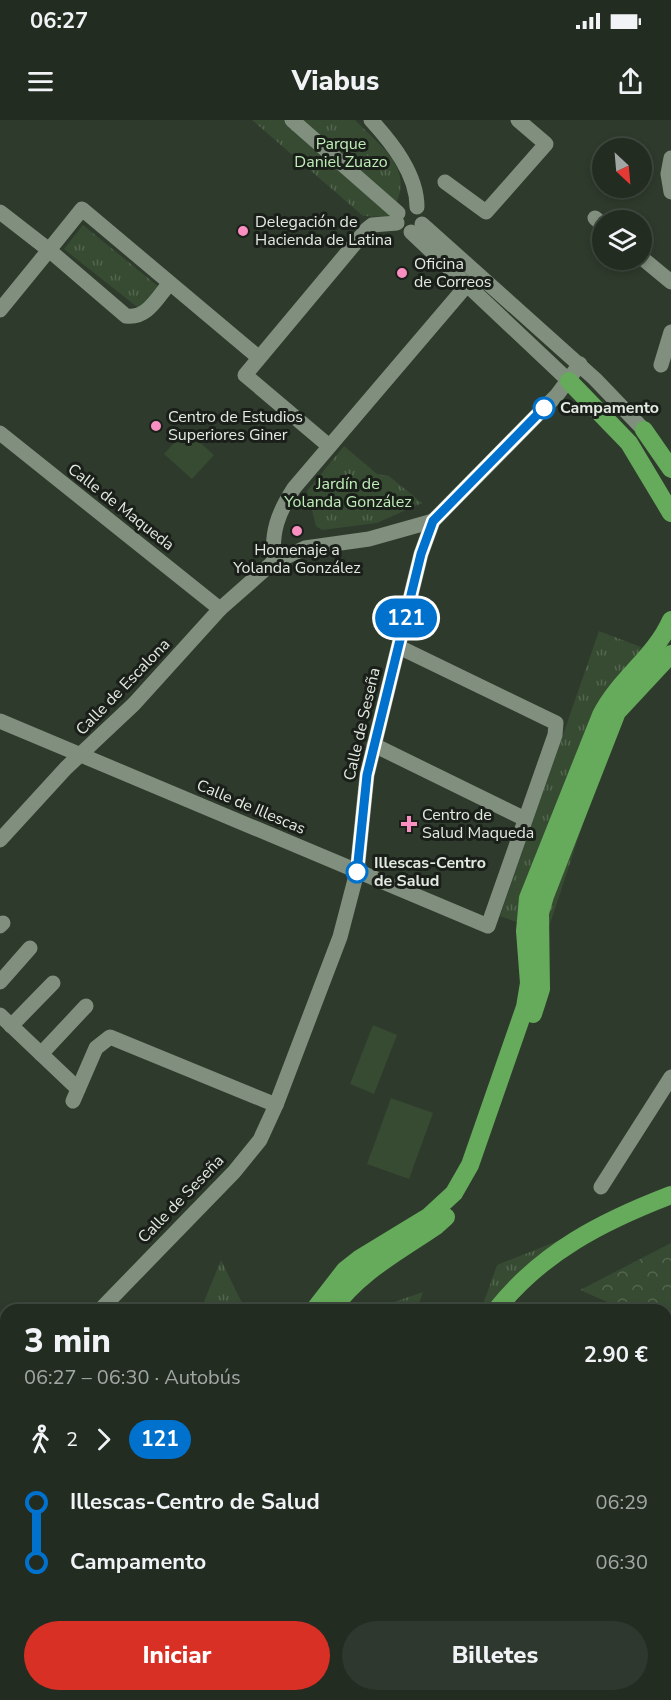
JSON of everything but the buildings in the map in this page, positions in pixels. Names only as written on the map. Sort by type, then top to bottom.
[{"type":"highway","points":[[569,381],[629,443],[671,513]]},
{"type":"highway","points":[[644,430],[671,469]]},
{"type":"highway","points":[[642,463],[659,452]]},
{"type":"highway","points":[[318,1304],[331,1286],[359,1259],[405,1232],[442,1205],[454,1193],[471,1165],[525,1007],[529,983],[525,931],[528,898],[610,696],[645,660],[670,622]]},
{"type":"highway","points":[[336,1304],[365,1273],[436,1226],[463,1200],[478,1175],[541,989],[540,913],[545,896],[617,712],[671,654]]},
{"type":"highway","points":[[502,1304],[532,1271],[585,1232],[671,1195]]},
{"type":"street","points":[[292,120],[407,223],[580,364],[644,430]]},
{"type":"street","points":[[371,120],[399,156],[417,195],[417,207],[409,205],[407,223]]},
{"type":"street","points":[[445,182],[486,212],[546,144],[518,120]]},
{"type":"street","points":[[671,158],[668,174],[671,192]]},
{"type":"street","points":[[0,310],[82,209],[258,357]]},
{"type":"street","points":[[0,212],[49,250],[126,316],[135,317],[144,314],[170,284]]},
{"type":"street","points":[[329,447],[245,375],[367,229],[379,224],[407,223],[467,285],[569,381]]},
{"type":"street","points":[[652,266],[671,282]]},
{"type":"street","points":[[274,561],[274,528],[282,506],[329,447],[467,285]]},
{"type":"street","points":[[661,365],[671,332]]},
{"type":"street","name":"Calle de Seseña","points":[[106,1304],[234,1172],[260,1140],[276,1105],[340,937],[357,872],[367,775],[421,554],[433,521],[569,381],[580,364]]},
{"type":"street","name":"Calle de Maqueda","points":[[1,435],[220,609]]},
{"type":"street","name":"Calle de Escalona","points":[[0,840],[66,768],[83,755],[220,609],[274,561],[304,548],[369,539],[433,521]]},
{"type":"street","points":[[374,745],[525,819],[555,735],[556,723],[399,647]]},
{"type":"street","name":"Calle de Illescas","points":[[0,721],[488,926],[525,819]]},
{"type":"street","points":[[0,982],[30,948]]},
{"type":"street","points":[[53,983],[6,1021],[41,1054],[76,1095],[96,1048],[110,1036],[276,1105]]},
{"type":"street","points":[[41,1054],[86,1006]]},
{"type":"street","points":[[601,1187],[671,1077]]},
{"type":"green space","name":"Parque Daniel Zuazo","points":[[252,120],[355,120],[387,152],[400,175],[401,187],[397,201],[388,217],[363,216]]},
{"type":"green space","points":[[83,225],[159,287],[144,306],[137,307],[64,249]]},
{"type":"green space","points":[[186,430],[214,455],[192,479],[164,454]]},
{"type":"green space","name":"Jardín de Yolanda González","points":[[344,446],[377,474],[389,476],[422,503],[377,523],[322,530],[316,526],[307,491]]},
{"type":"green space","points":[[599,631],[641,647],[547,933],[500,916]]},
{"type":"green space","points":[[373,1025],[397,1035],[374,1094],[350,1084]]},
{"type":"green space","points":[[391,1098],[433,1113],[409,1179],[367,1164]]},
{"type":"green space","points":[[575,1234],[497,1304],[483,1304],[497,1265]]},
{"type":"green space","points":[[671,1243],[671,1304],[612,1304],[580,1290]]},
{"type":"green space","points":[[221,1260],[243,1304],[203,1304]]},
{"type":"green space","points":[[423,1292],[419,1304],[388,1304]]},
{"type":"bus line","name":"121","points":[[357,872],[367,775],[421,554],[433,521],[544,408]]},
{"type":"place","name":"Delegación de Hacienda de Latina","points":[[243,231]]},
{"type":"place","name":"Oficina de Correos","points":[[402,273]]},
{"type":"place","name":"Campamento","points":[[544,408]]},
{"type":"place","name":"Centro de Estudios Superiores Giner","points":[[156,426]]},
{"type":"place","name":"Homenaje a Yolanda González","points":[[297,531]]},
{"type":"place","name":"Centro de Salud Maqueda","points":[[409,824]]},
{"type":"place","name":"Illescas-Centro de Salud","points":[[357,872]]}]
